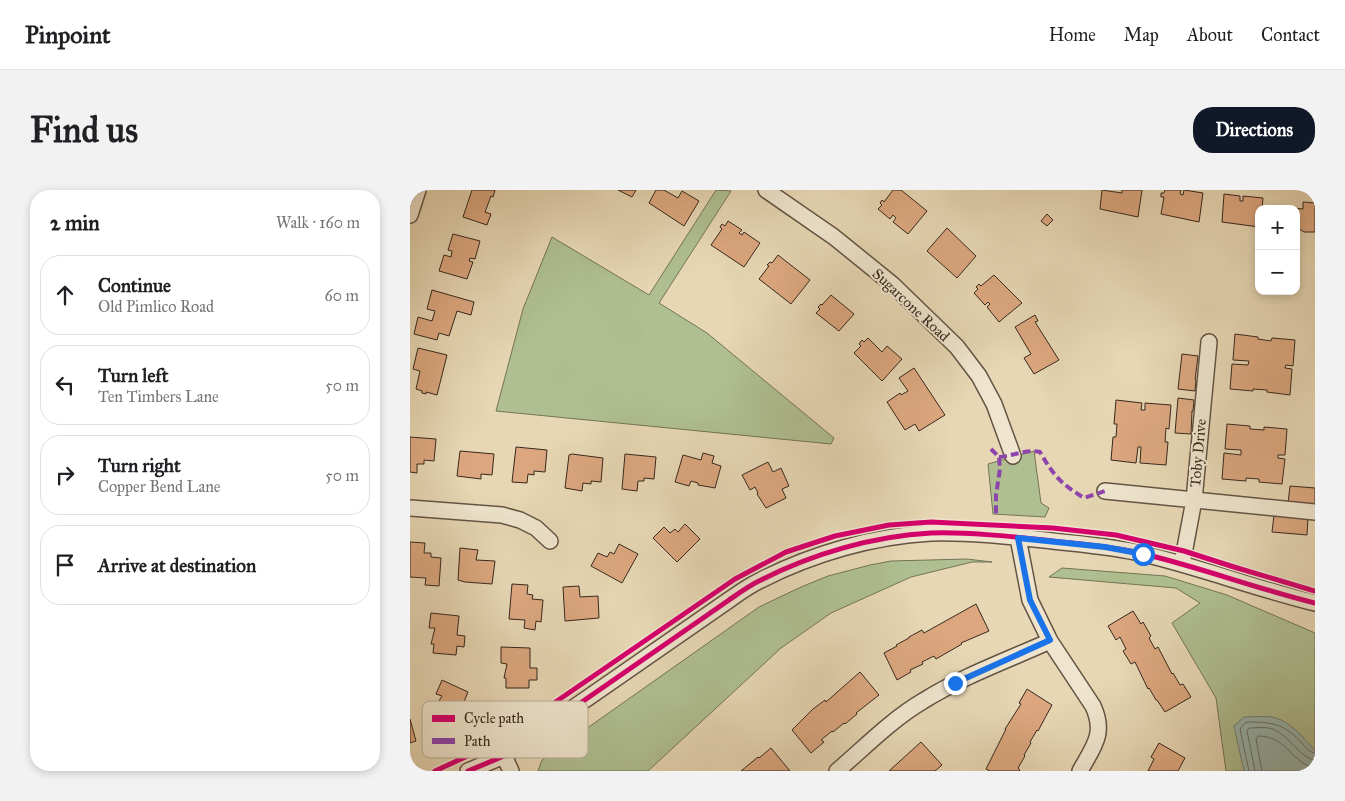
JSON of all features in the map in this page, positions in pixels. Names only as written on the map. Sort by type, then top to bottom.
[{"type":"street","points":[[410,215],[418,190]]},
{"type":"street","name":"Sugarcone Road","points":[[766,190],[834,237],[877,272],[957,347],[979,376],[994,404],[1013,456]]},
{"type":"street","name":"Toby Drive","points":[[1182,564],[1194,500],[1209,342]]},
{"type":"street","points":[[1105,491],[1315,512]]},
{"type":"street","points":[[410,508],[502,515],[520,520],[536,528],[550,541]]},
{"type":"street","points":[[583,701],[760,580],[790,566],[840,549],[891,538],[930,533],[965,533],[1105,547],[1182,564],[1315,603]]},
{"type":"street","points":[[1018,538],[1030,600],[1050,640],[1093,706],[1098,718],[1099,729],[1096,740],[1080,771]]},
{"type":"street","points":[[837,771],[900,716],[922,701],[955,683],[1050,640]]},
{"type":"street","points":[[468,771],[499,758]]},
{"type":"street","points":[[505,758],[512,771]]},
{"type":"green space","points":[[716,190],[731,191],[659,303],[707,333],[834,438],[831,444],[496,411],[523,309],[552,237],[649,295]]},
{"type":"green space","points":[[1034,451],[1041,503],[1049,508],[1045,517],[993,514],[988,464]]},
{"type":"green space","points":[[967,559],[992,562],[972,562],[911,577],[831,613],[781,648],[648,771],[538,771],[542,760],[545,758],[588,758],[588,728],[759,607],[828,576],[891,561]]},
{"type":"green space","points":[[1062,568],[1165,576],[1227,595],[1315,633],[1315,771],[1226,771],[1216,698],[1172,623],[1200,603],[1176,588],[1049,577]]},
{"type":"water","points":[[1244,717],[1272,717],[1290,726],[1315,751],[1315,771],[1244,771],[1234,726]]},
{"type":"building","points":[[472,190],[495,190],[485,212],[491,214],[487,225],[463,217]]},
{"type":"building","points":[[618,190],[636,190],[632,197]]},
{"type":"building","points":[[656,190],[664,190],[678,198],[682,191],[699,201],[684,226],[649,203]]},
{"type":"building","points":[[893,190],[901,190],[927,211],[908,234],[893,222],[896,218],[893,215],[890,219],[878,209],[882,205],[880,203],[882,200],[884,202]]},
{"type":"building","points":[[1102,190],[1122,193],[1122,190],[1142,190],[1138,217],[1100,209]]},
{"type":"building","points":[[1165,190],[1181,190],[1180,194],[1183,195],[1184,190],[1203,193],[1199,222],[1161,214],[1164,197],[1161,197],[1161,193],[1164,193]]},
{"type":"building","points":[[1224,194],[1240,196],[1240,201],[1243,201],[1243,196],[1263,198],[1262,205],[1255,205],[1255,226],[1222,222]]},
{"type":"building","points":[[1303,202],[1315,203],[1315,232],[1304,232],[1300,229],[1300,209],[1303,209]]},
{"type":"building","points":[[1047,214],[1053,220],[1047,226],[1041,221]]},
{"type":"building","points":[[728,221],[742,230],[739,233],[742,235],[744,232],[760,243],[744,267],[711,245],[722,229],[720,227],[722,224],[725,226]]},
{"type":"building","points":[[947,228],[976,256],[957,278],[927,251]]},
{"type":"building","points":[[453,234],[480,241],[475,259],[470,258],[469,261],[473,262],[467,279],[439,271],[444,255],[451,257],[452,251],[448,250]]},
{"type":"building","points":[[778,255],[810,280],[791,304],[759,279],[769,266],[767,265],[770,262],[772,263]]},
{"type":"building","points":[[994,275],[1022,303],[999,322],[987,307],[990,304],[988,302],[985,305],[974,293],[978,289],[976,287],[979,284],[981,286]]},
{"type":"building","points":[[432,290],[474,302],[471,315],[457,311],[449,336],[439,333],[437,340],[414,334],[418,317],[432,321],[435,311],[427,309]]},
{"type":"building","points":[[831,295],[854,314],[839,331],[816,313],[820,309],[818,307]]},
{"type":"building","points":[[1035,315],[1038,321],[1035,322],[1059,360],[1034,374],[1024,358],[1031,354],[1015,327]]},
{"type":"building","points":[[1235,334],[1271,341],[1272,338],[1295,340],[1293,366],[1286,365],[1285,368],[1292,369],[1290,395],[1267,392],[1267,390],[1230,389],[1232,364],[1248,365],[1249,361],[1233,360]]},
{"type":"building","points":[[868,338],[882,352],[887,346],[902,359],[882,381],[854,353],[861,346],[859,344],[862,340],[864,342]]},
{"type":"building","points":[[418,348],[447,355],[437,395],[426,392],[426,394],[422,393],[422,391],[416,389],[420,371],[413,369]]},
{"type":"building","points":[[1182,354],[1198,356],[1195,391],[1178,389]]},
{"type":"building","points":[[914,368],[945,415],[919,431],[915,424],[905,430],[887,402],[900,393],[901,395],[908,391],[899,378]]},
{"type":"building","points":[[1178,398],[1194,400],[1191,434],[1175,433]]},
{"type":"building","points":[[1116,400],[1142,403],[1141,410],[1145,410],[1145,403],[1171,405],[1169,429],[1166,428],[1165,442],[1168,442],[1166,465],[1140,463],[1141,447],[1138,447],[1136,463],[1111,460],[1113,437],[1116,437],[1117,424],[1114,424]]},
{"type":"building","points":[[1227,424],[1250,426],[1250,429],[1264,430],[1264,427],[1287,429],[1285,455],[1278,455],[1278,458],[1285,459],[1282,484],[1259,482],[1259,479],[1246,478],[1246,481],[1222,479],[1224,453],[1241,455],[1241,450],[1225,449]]},
{"type":"building","points":[[410,437],[436,439],[434,461],[424,460],[424,464],[417,464],[417,473],[410,472]]},
{"type":"building","points":[[516,447],[547,450],[545,472],[534,471],[534,475],[528,474],[527,483],[512,482]]},
{"type":"building","points":[[460,451],[494,454],[492,475],[481,474],[481,479],[457,476]]},
{"type":"building","points":[[703,453],[714,456],[712,463],[721,466],[715,488],[698,485],[698,483],[691,481],[689,486],[675,482],[683,455],[701,460]]},
{"type":"building","points":[[625,454],[656,457],[654,479],[644,478],[644,481],[638,481],[637,491],[622,489]]},
{"type":"building","points":[[569,455],[603,458],[601,482],[591,481],[591,484],[583,483],[582,491],[565,488]]},
{"type":"building","points":[[768,462],[773,472],[781,468],[789,486],[782,489],[786,498],[766,508],[755,487],[750,490],[742,475]]},
{"type":"building","points":[[1290,486],[1315,488],[1315,505],[1288,503]]},
{"type":"building","points":[[1274,515],[1308,518],[1307,535],[1272,532]]},
{"type":"building","points":[[685,524],[700,539],[677,562],[653,538],[664,527],[670,533],[675,529],[678,532]]},
{"type":"building","points":[[410,542],[425,543],[424,553],[431,553],[431,557],[441,558],[439,586],[425,585],[426,578],[410,577]]},
{"type":"building","points":[[619,544],[638,554],[622,583],[591,566],[598,553],[607,557],[610,552],[614,554]]},
{"type":"building","points":[[460,548],[478,550],[476,560],[495,561],[492,584],[458,580]]},
{"type":"building","points":[[512,584],[528,585],[527,594],[533,595],[532,599],[543,600],[541,622],[536,621],[535,630],[524,628],[525,620],[509,619]]},
{"type":"building","points":[[579,586],[580,597],[598,596],[599,618],[565,621],[563,587]]},
{"type":"building","points":[[976,604],[989,631],[961,643],[936,659],[934,656],[922,662],[923,664],[910,670],[911,672],[897,680],[884,653],[922,630],[924,633]]},
{"type":"building","points":[[1133,611],[1141,624],[1143,622],[1151,636],[1149,638],[1155,649],[1158,647],[1172,674],[1180,685],[1183,684],[1191,697],[1165,712],[1148,689],[1135,662],[1131,664],[1123,651],[1126,649],[1120,637],[1116,640],[1108,626]]},
{"type":"building","points":[[431,613],[459,616],[457,635],[465,636],[464,647],[457,646],[456,655],[433,653],[434,644],[431,644],[435,628],[429,628]]},
{"type":"building","points":[[501,647],[530,648],[530,668],[537,668],[537,680],[529,680],[529,688],[506,688],[506,678],[504,678],[507,664],[501,663]]},
{"type":"building","points":[[860,672],[879,695],[845,724],[821,740],[824,742],[811,753],[792,730],[813,709],[825,700],[826,702]]},
{"type":"building","points":[[442,680],[468,692],[464,701],[439,701],[442,696],[436,694]]},
{"type":"building","points":[[1027,689],[1052,705],[1030,742],[1018,768],[1020,770],[990,771],[986,769],[1005,729],[1021,704],[1019,703]]},
{"type":"building","points":[[410,719],[416,741],[410,743]]},
{"type":"building","points":[[921,742],[942,765],[935,771],[889,771]]},
{"type":"building","points":[[1159,743],[1185,758],[1178,771],[1148,771],[1154,759],[1151,757]]},
{"type":"building","points":[[771,748],[790,771],[741,771],[758,757]]},
{"type":"marked path","points":[[991,449],[999,457],[1000,469],[996,495],[996,517]]},
{"type":"marked path","points":[[999,457],[1030,451],[1040,452],[1058,478],[1084,498],[1105,491]]},
{"type":"cycle path","points":[[557,701],[735,579],[786,552],[835,536],[889,525],[931,522],[1053,528],[1116,535],[1184,551],[1315,591]]},
{"type":"cycle path","points":[[584,701],[753,584],[822,554],[865,542],[909,535],[931,533],[973,534],[1119,549],[1166,560],[1315,603]]},
{"type":"cycle path","points":[[435,771],[463,758]]},
{"type":"cycle path","points":[[468,771],[499,758]]},
{"type":"route","points":[[955,683],[1050,640],[1030,600],[1018,538],[1105,547],[1143,554]]}]
